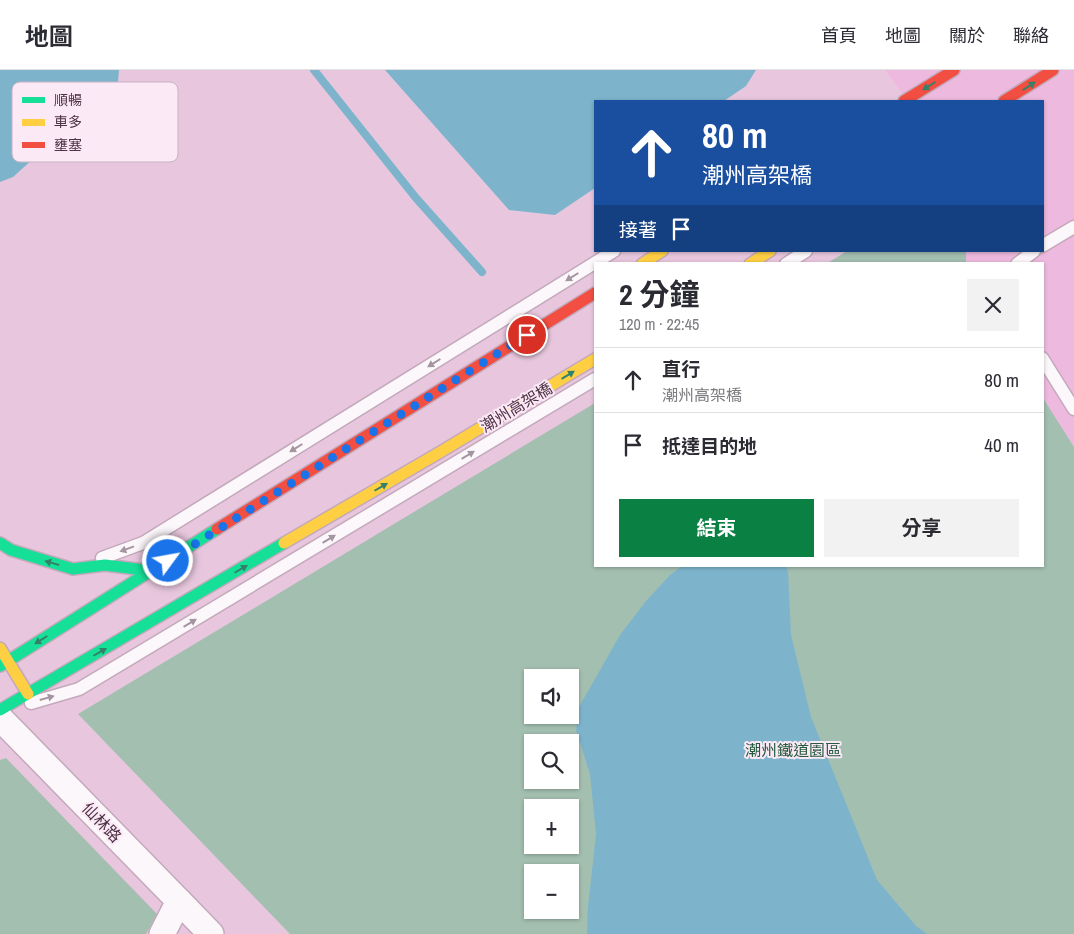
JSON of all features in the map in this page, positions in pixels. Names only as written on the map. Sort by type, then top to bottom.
[{"type":"main road","points":[[906,100],[954,70]]},
{"type":"main road","points":[[1006,100],[1053,70]]},
{"type":"main road","points":[[645,262],[660,252]]},
{"type":"main road","points":[[753,262],[768,252]]},
{"type":"main road","points":[[4,663],[594,294]]},
{"type":"main road","name":"潮州高架橋","points":[[0,711],[594,360]]},
{"type":"main road","points":[[0,543],[11,550],[73,569],[106,565],[152,571]]},
{"type":"main road","points":[[0,648],[4,663],[28,694]]},
{"type":"street","name":"仙林路","points":[[0,718],[211,934]]},
{"type":"street","points":[[162,934],[179,901]]},
{"type":"lane","points":[[1044,245],[1074,226]]},
{"type":"lane","points":[[596,262],[612,252]]},
{"type":"lane","points":[[789,262],[804,252]]},
{"type":"lane","points":[[1020,262],[1033,252]]},
{"type":"lane","points":[[73,569],[143,543],[594,263]]},
{"type":"lane","points":[[1044,361],[1074,409]]},
{"type":"lane","points":[[0,711],[79,689],[594,380]]},
{"type":"shaded area","points":[[885,70],[1074,70],[1074,447],[1044,400],[1044,262],[966,262],[966,252],[1044,252],[1044,100],[907,100]]},
{"type":"green space","points":[[845,252],[966,252],[966,262],[829,262]]},
{"type":"green space","name":"潮州鐵道園區","points":[[1044,400],[1074,447],[1074,934],[290,934],[78,714],[594,404],[594,567],[1044,567]]},
{"type":"green space","points":[[6,758],[157,914],[146,934],[0,934],[0,760]]},
{"type":"water","points":[[0,70],[119,70],[118,82],[12,82],[12,162],[30,162],[13,177],[0,182]]},
{"type":"water","points":[[385,70],[756,70],[746,86],[725,100],[594,100],[594,189],[555,215],[509,210]]},
{"type":"water","points":[[681,567],[786,567],[791,635],[811,717],[877,880],[916,926],[927,934],[587,934],[596,834],[590,774],[579,734],[576,730],[577,724],[579,724],[579,707],[620,635],[646,601],[670,575]]},
{"type":"waterway","points":[[314,70],[416,198],[482,272]]},
{"type":"traffic: fast","points":[[0,666],[217,529]]},
{"type":"traffic: fast","points":[[0,543],[11,550],[73,569],[105,565],[152,571]]},
{"type":"traffic: fast","points":[[0,710],[284,543]]},
{"type":"traffic: slow","points":[[645,262],[660,252]]},
{"type":"traffic: slow","points":[[753,262],[768,252]]},
{"type":"traffic: slow","points":[[284,543],[594,360]]},
{"type":"traffic: slow","points":[[0,648],[28,694]]},
{"type":"traffic: jam","points":[[906,100],[954,70]]},
{"type":"traffic: jam","points":[[1006,100],[1053,70]]},
{"type":"traffic: jam","points":[[217,529],[594,294]]},
{"type":"route","points":[[168,561],[527,335]]}]
